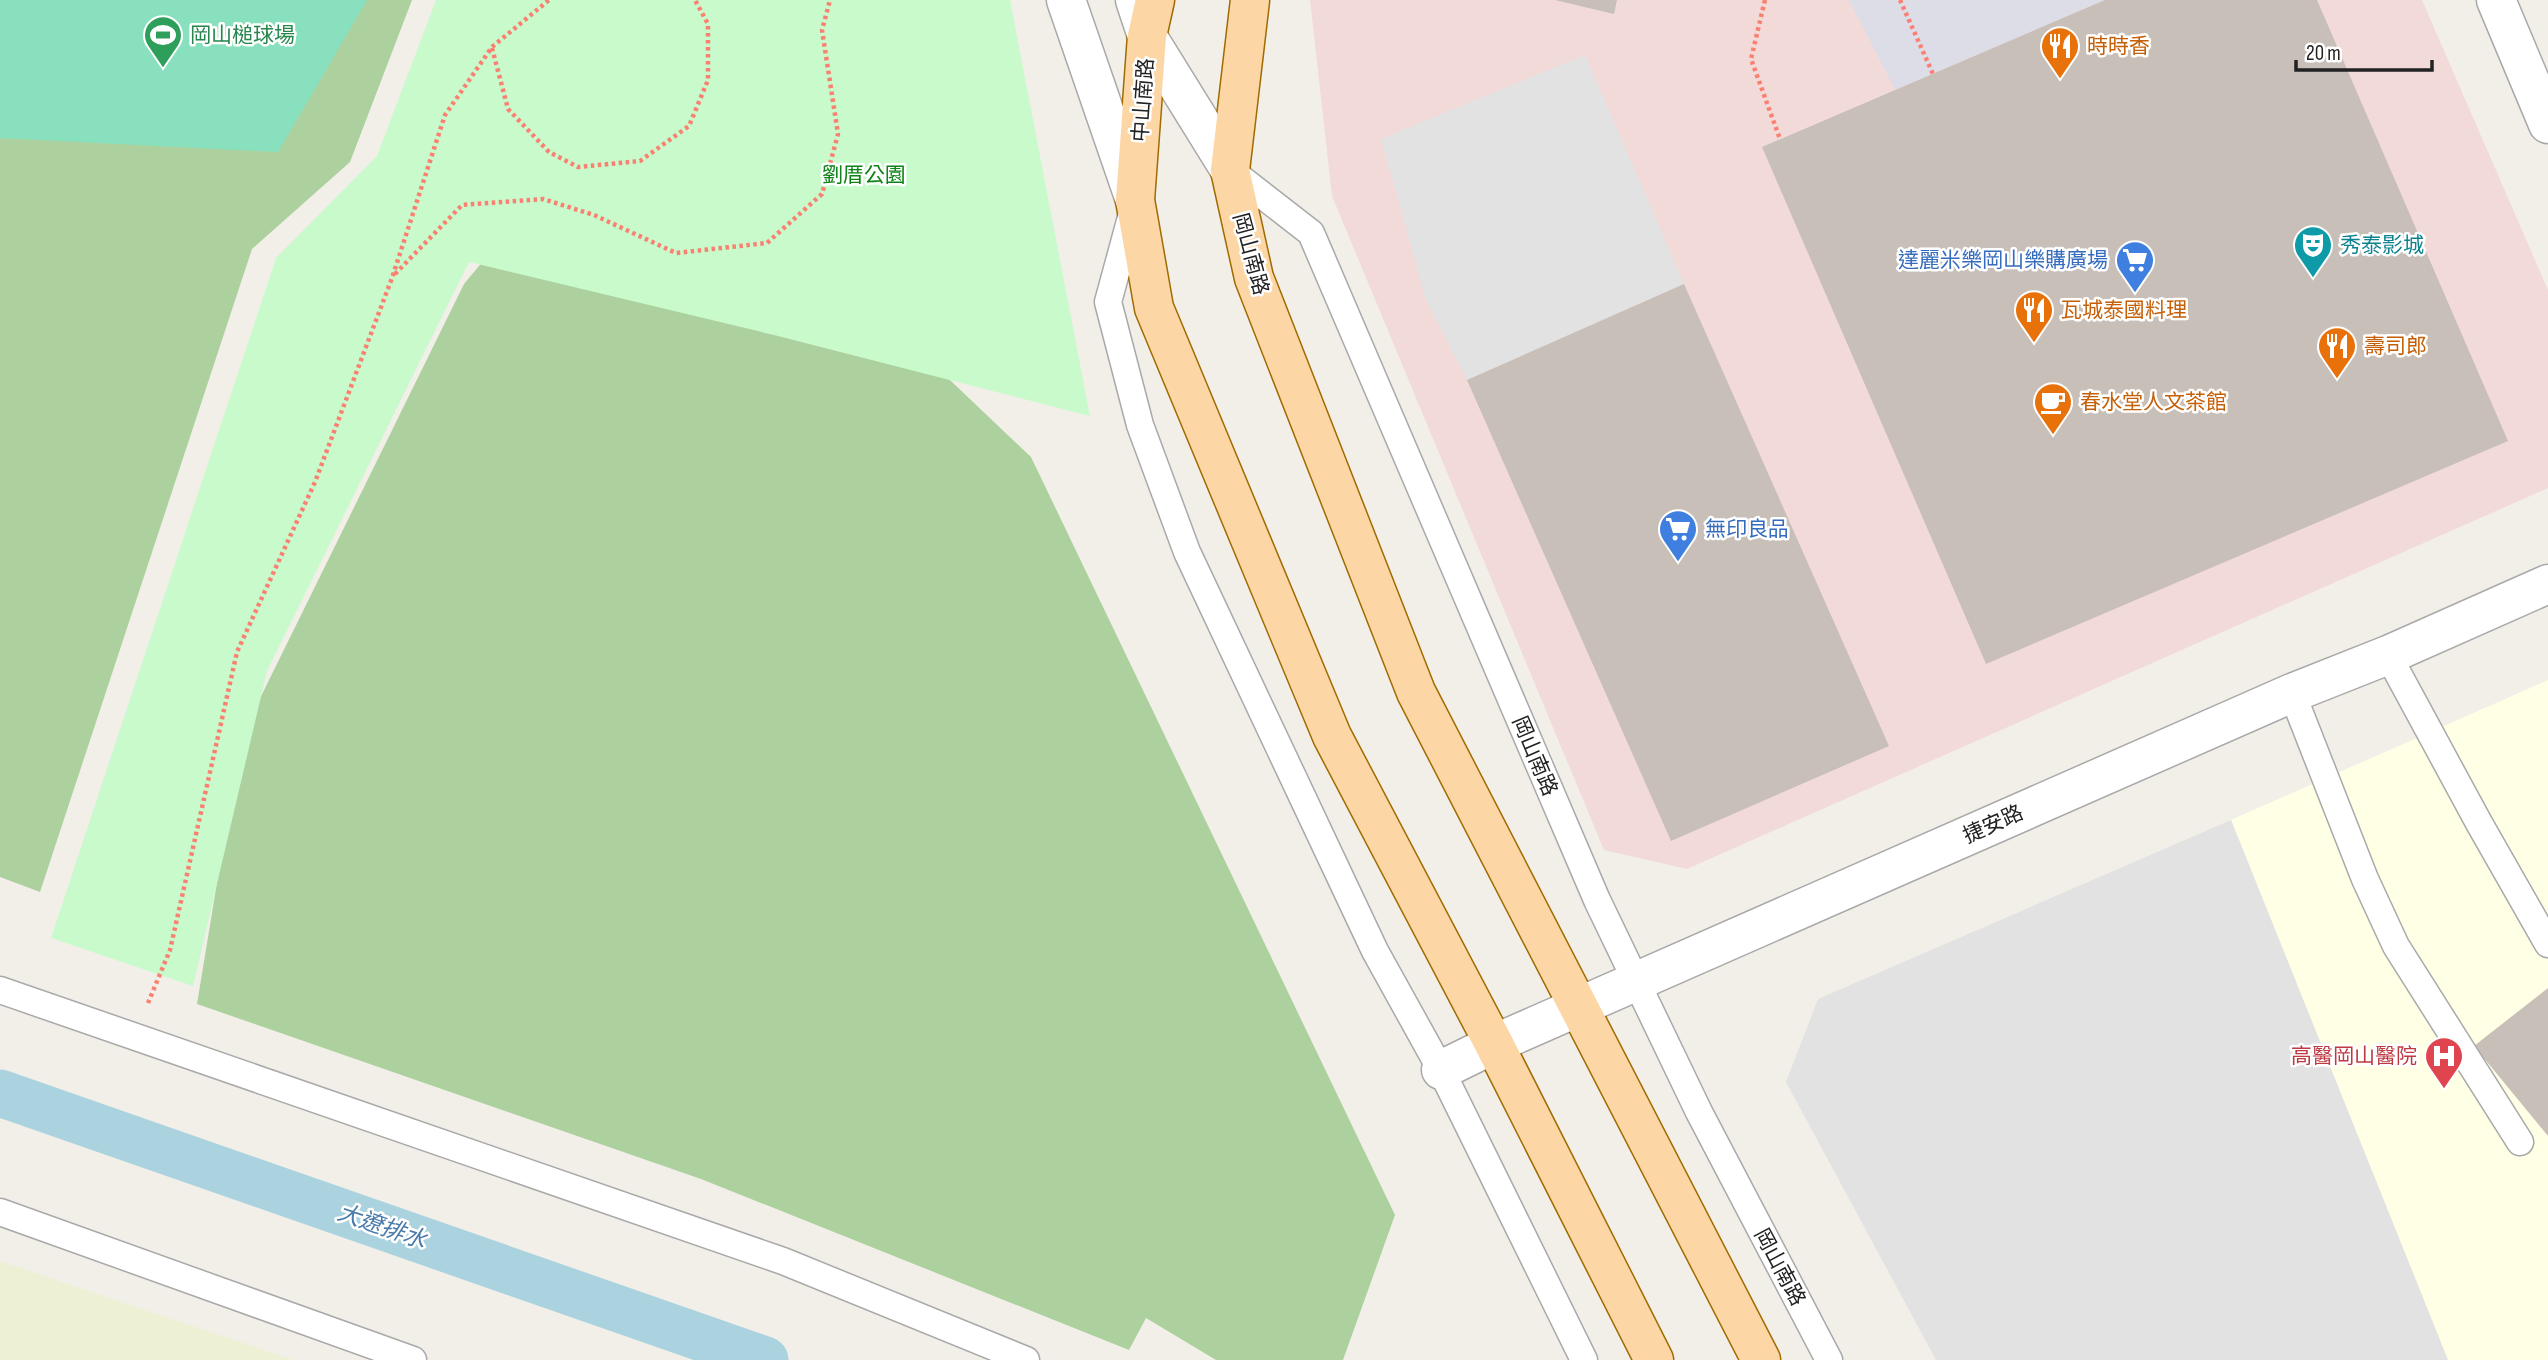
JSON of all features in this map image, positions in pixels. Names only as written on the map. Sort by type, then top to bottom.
[{"type":"main road","points":[[1230,170],[1250,0]]},
{"type":"main road","name":"中山南路","points":[[1135,200],[1151,18]]},
{"type":"main road","name":"岡山南路","points":[[1230,170],[1254,278],[1416,692],[1761,1360]]},
{"type":"main road","points":[[1135,200],[1154,308],[1332,737],[1494,1044],[1654,1360]]},
{"type":"street","points":[[1066,0],[1135,200]]},
{"type":"street","name":"岡山南路","points":[[1135,0],[1151,18],[1230,170]]},
{"type":"street","points":[[2496,0],[2548,124]]},
{"type":"street","name":"捷安路","points":[[1441,1070],[1494,1044],[2292,693],[2548,584]]},
{"type":"lane","name":"岡山南路","points":[[1230,170],[1311,233],[1597,900],[1699,1112],[1829,1360]]},
{"type":"lane","points":[[1135,200],[1108,302],[1140,425],[1187,552],[1375,951],[1441,1070],[1584,1360]]},
{"type":"lane","points":[[2388,654],[2548,944]]},
{"type":"lane","points":[[2292,693],[2365,879],[2396,946],[2519,1142]]},
{"type":"lane","points":[[0,990],[783,1261],[1026,1360]]},
{"type":"lane","points":[[0,1212],[413,1360]]},
{"type":"path","points":[[135,1036],[170,950],[237,652],[315,482],[392,278],[445,115],[492,47],[549,0]]},
{"type":"path","points":[[492,47],[508,109],[549,152],[578,167],[639,161],[689,126],[708,80],[708,23],[695,0]]},
{"type":"path","points":[[392,278],[462,205],[543,199],[594,215],[676,253],[767,243],[822,194],[838,134],[822,30],[830,0]]},
{"type":"path","points":[[1765,0],[1751,59],[1780,139]]},
{"type":"path","points":[[1900,0],[1933,74]]},
{"type":"shaded area","points":[[1310,0],[2422,0],[2548,290],[2548,488],[1687,869],[1604,850],[1332,196]]},
{"type":"shaded area","points":[[1849,0],[2105,0],[1895,90]]},
{"type":"shaded area","points":[[1585,55],[1684,284],[1467,380],[1426,300],[1381,139]]},
{"type":"shaded area","name":"高醫岡山醫院","points":[[2548,680],[2548,1360],[2448,1360],[2231,820]]},
{"type":"shaded area","points":[[2231,820],[2448,1360],[1936,1360],[1786,1082],[1818,999]]},
{"type":"shaded area","points":[[0,1261],[288,1358],[294,1360],[0,1360]]},
{"type":"green space","name":"岡山槌球場","points":[[0,0],[367,0],[278,152],[0,138]]},
{"type":"green space","points":[[337,0],[412,0],[350,162],[252,249],[40,892],[0,877],[0,104]]},
{"type":"green space","name":"劉厝公園","points":[[436,0],[1010,0],[1090,416],[774,335],[469,262],[267,671],[193,986],[51,938],[276,258],[377,156]]},
{"type":"green space","points":[[508,231],[912,344],[1031,457],[1395,1215],[1343,1360],[1216,1360],[1146,1318],[1129,1350],[701,1179],[197,1004],[241,737],[464,284]]},
{"type":"building","points":[[1555,0],[1617,0],[1614,14]]},
{"type":"building","name":"達麗米樂岡山樂購廣場","points":[[2105,0],[2317,0],[2508,441],[1986,664],[1762,147]]},
{"type":"building","name":"無印良品","points":[[1684,284],[1889,746],[1671,841],[1467,380]]},
{"type":"building","points":[[2548,988],[2548,1136],[2474,1046]]},
{"type":"waterway","name":"大遼排水","points":[[0,1093],[765,1360]]},
{"type":"place","name":"岡山槌球場","points":[[163,69]]},
{"type":"place","name":"時時香","points":[[2060,80]]},
{"type":"place","name":"秀泰影城","points":[[2313,279]]},
{"type":"place","name":"達麗米樂岡山樂購廣場","points":[[2135,294]]},
{"type":"place","name":"瓦城泰國料理","points":[[2034,344]]},
{"type":"place","name":"壽司郎","points":[[2337,380]]},
{"type":"place","name":"春水堂人文茶館","points":[[2053,436]]},
{"type":"place","name":"無印良品","points":[[1678,563]]},
{"type":"place","name":"高醫岡山醫院","points":[[2444,1090]]}]
